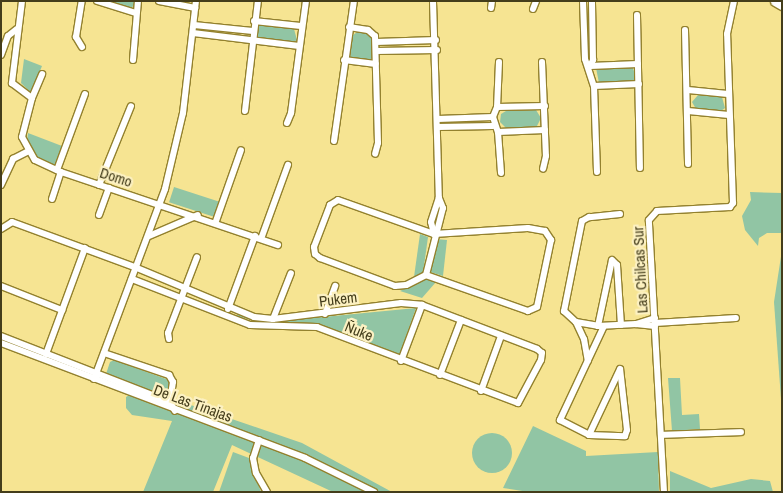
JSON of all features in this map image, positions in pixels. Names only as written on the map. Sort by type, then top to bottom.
[{"type":"street","points":[[22,1],[17,29],[12,83],[32,98]]},
{"type":"street","points":[[82,1],[76,37],[82,47]]},
{"type":"street","points":[[98,1],[136,13]]},
{"type":"street","points":[[133,60],[138,1]]},
{"type":"street","points":[[95,376],[161,205],[183,113],[196,5],[159,1]]},
{"type":"street","points":[[245,111],[254,21],[258,1]]},
{"type":"street","points":[[287,123],[291,113],[301,26],[306,1]]},
{"type":"street","points":[[334,141],[344,60],[354,1]]},
{"type":"street","points":[[426,274],[434,234],[431,222],[439,198],[437,50],[433,1]]},
{"type":"street","points":[[534,9],[536,1]]},
{"type":"street","points":[[583,1],[585,59],[590,66],[594,86],[597,172]]},
{"type":"street","points":[[590,66],[593,60],[592,1]]},
{"type":"street","name":"Las Chilcas Sur","points":[[664,492],[650,218],[657,211],[730,207],[734,199],[728,94],[727,34],[734,1]]},
{"type":"street","points":[[775,1],[782,5]]},
{"type":"street","points":[[637,15],[640,168]]},
{"type":"street","points":[[254,21],[301,26]]},
{"type":"street","points":[[194,24],[253,31]]},
{"type":"street","points":[[349,27],[371,30],[376,42],[378,143],[375,154]]},
{"type":"street","points":[[1,55],[8,36],[17,29]]},
{"type":"street","points":[[685,30],[688,90],[688,164]]},
{"type":"street","points":[[193,33],[299,46]]},
{"type":"street","points":[[376,42],[436,40]]},
{"type":"street","points":[[376,51],[437,50]]},
{"type":"street","points":[[344,60],[376,64]]},
{"type":"street","points":[[500,62],[497,107],[493,117],[501,173]]},
{"type":"street","points":[[542,62],[546,156],[543,169]]},
{"type":"street","points":[[590,66],[638,64]]},
{"type":"street","points":[[1,185],[13,159],[27,152],[22,132],[32,98],[42,74]]},
{"type":"street","points":[[594,86],[639,84]]},
{"type":"street","points":[[688,90],[728,94]]},
{"type":"street","points":[[52,199],[59,171],[85,94]]},
{"type":"street","points":[[99,185],[130,106]]},
{"type":"street","points":[[497,107],[545,106]]},
{"type":"street","points":[[688,111],[729,115]]},
{"type":"street","points":[[438,119],[493,117]]},
{"type":"street","points":[[438,127],[545,130]]},
{"type":"street","points":[[216,221],[240,150]]},
{"type":"street","name":"Domo","points":[[27,152],[39,163],[59,171],[161,205],[198,215],[278,244]]},
{"type":"street","points":[[226,315],[288,165]]},
{"type":"street","points":[[99,215],[109,188]]},
{"type":"street","points":[[336,200],[434,234],[528,228],[547,232],[551,240],[536,310],[528,311],[426,274],[406,285],[395,286],[320,258],[315,254],[314,247],[330,205],[336,200]]},
{"type":"street","points":[[588,361],[584,339],[576,322],[564,311],[582,221],[589,217],[620,214]]},
{"type":"street","points":[[148,236],[198,215]]},
{"type":"street","name":"Pukem","points":[[1,229],[12,222],[137,268],[254,317],[274,319],[401,304],[422,305],[542,353],[523,397],[518,402]]},
{"type":"street","points":[[46,354],[85,248]]},
{"type":"street","points":[[169,338],[168,333],[197,257]]},
{"type":"street","points":[[588,435],[618,371],[621,370],[627,433],[621,438],[588,435],[560,420],[588,361],[601,326],[612,260],[616,265],[621,325]]},
{"type":"street","points":[[274,319],[291,273]]},
{"type":"street","name":"Ñuke","points":[[132,279],[181,299],[260,327],[317,327],[481,391],[518,402]]},
{"type":"street","points":[[1,286],[62,310]]},
{"type":"street","points":[[324,314],[335,286]]},
{"type":"street","points":[[401,361],[422,305]]},
{"type":"street","points":[[576,322],[601,326],[736,318]]},
{"type":"street","points":[[440,375],[461,320]]},
{"type":"street","points":[[1,336],[95,376],[170,402]]},
{"type":"street","points":[[481,391],[501,336]]},
{"type":"street","name":"De Las Tinajas","points":[[1,343],[95,376],[175,411],[305,458],[374,492]]},
{"type":"street","points":[[104,353],[169,375],[173,382],[170,402],[175,411]]},
{"type":"street","points":[[661,435],[741,432]]},
{"type":"street","points":[[259,440],[253,458],[256,473],[266,492]]},
{"type":"green space","points":[[106,1],[137,1],[130,10]]},
{"type":"green space","points":[[259,25],[294,29],[297,40],[292,43],[259,38],[256,36]]},
{"type":"green space","points":[[357,32],[366,32],[373,37],[372,58],[368,62],[350,57],[352,36]]},
{"type":"green space","points":[[24,59],[42,66],[31,93],[21,83]]},
{"type":"green space","points":[[596,68],[633,68],[637,81],[599,83]]},
{"type":"green space","points":[[698,95],[722,97],[725,108],[721,111],[696,109],[692,102]]},
{"type":"green space","points":[[536,110],[541,118],[536,128],[506,128],[500,122],[501,114],[506,111]]},
{"type":"green space","points":[[28,133],[62,146],[54,166],[38,159],[27,141]]},
{"type":"green space","points":[[174,187],[219,202],[214,217],[169,202]]},
{"type":"green space","points":[[750,192],[782,193],[782,233],[767,233],[759,238],[758,246],[745,230],[742,216],[751,200]]},
{"type":"green space","points":[[420,234],[428,237],[423,273],[414,277]]},
{"type":"green space","points":[[435,239],[447,240],[443,276],[430,272]]},
{"type":"green space","points":[[782,250],[782,413],[774,302]]},
{"type":"green space","points":[[426,278],[436,282],[422,298],[400,291]]},
{"type":"green space","points":[[416,308],[400,354],[394,355],[313,324],[268,325],[237,316],[238,314],[271,322]]},
{"type":"green space","points":[[114,360],[169,380],[168,398],[106,374],[110,362]]},
{"type":"green space","points":[[668,378],[680,378],[682,415],[699,414],[700,429],[672,431]]},
{"type":"green space","points":[[131,394],[166,403],[182,402],[302,443],[392,492],[333,492],[232,445],[213,492],[143,492],[172,421],[132,415],[126,408],[126,397]]},
{"type":"green space","points":[[533,426],[586,451],[586,456],[658,452],[659,492],[529,492],[503,488]]},
{"type":"green space","points":[[492,433],[506,439],[512,453],[506,467],[492,473],[478,467],[472,453],[478,439]]},
{"type":"green space","points":[[233,452],[249,458],[261,492],[219,492]]},
{"type":"green space","points":[[670,471],[711,488],[751,479],[770,481],[773,492],[670,492]]}]
